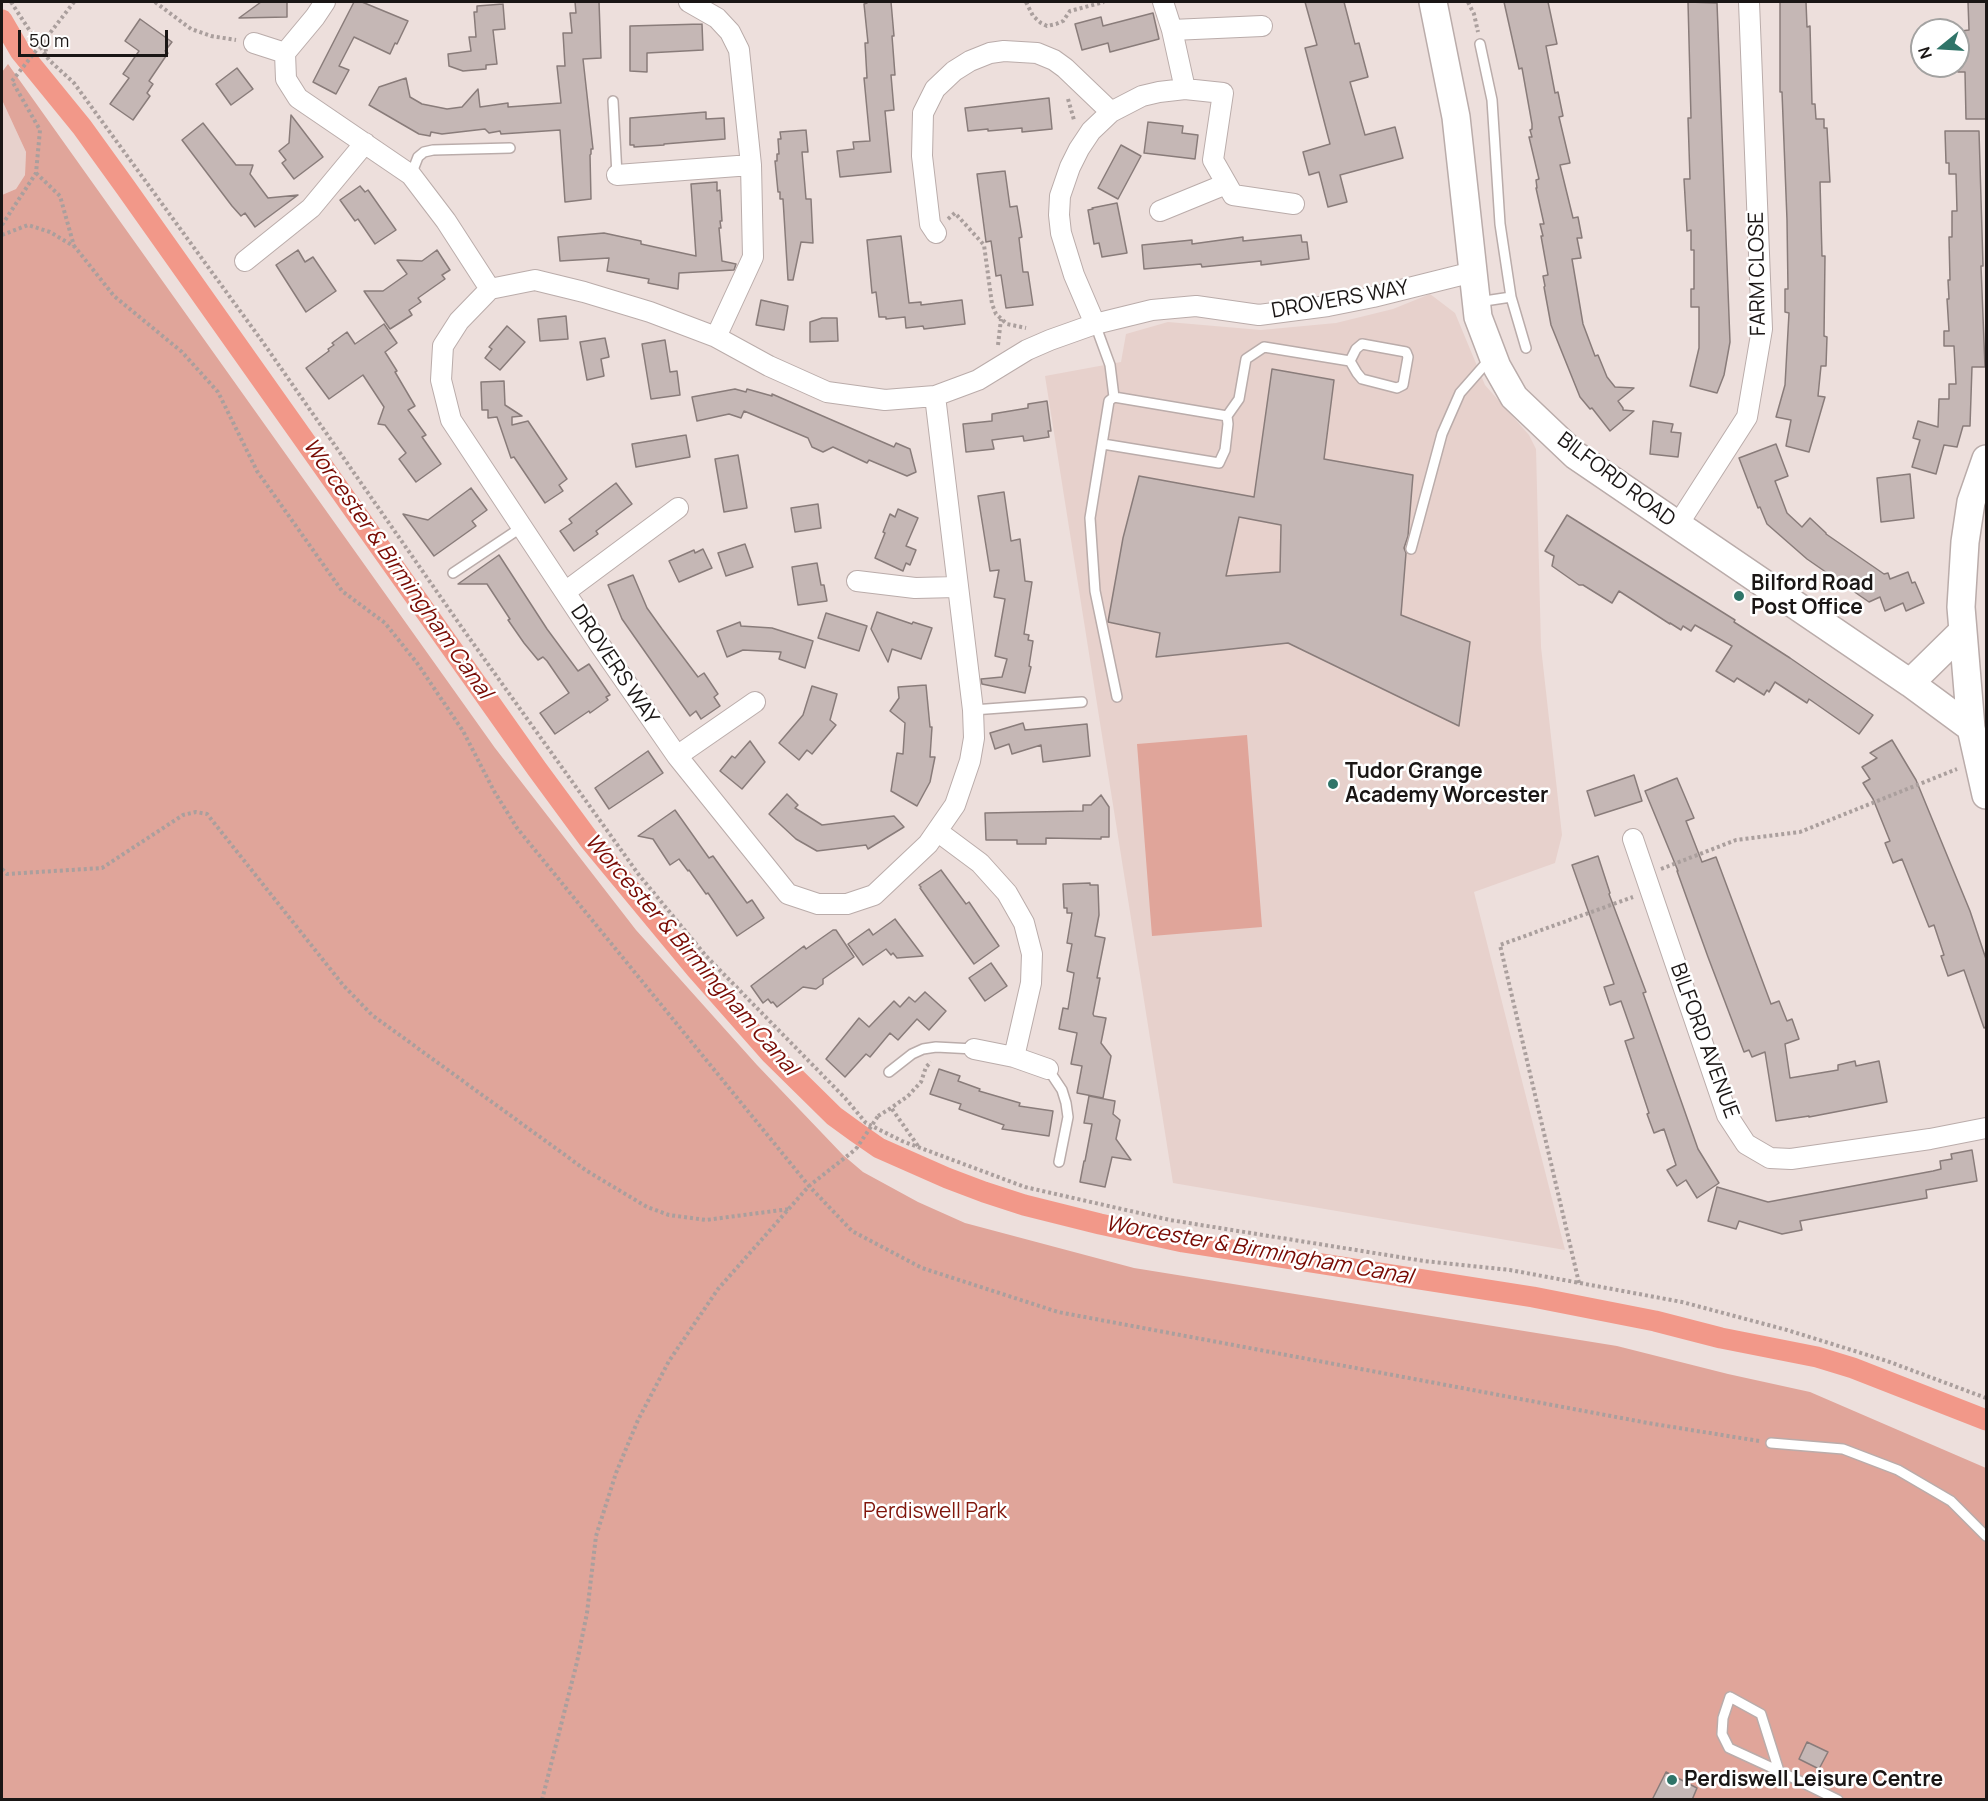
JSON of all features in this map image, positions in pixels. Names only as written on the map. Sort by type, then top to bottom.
[{"type":"street","points":[[325,2],[285,53],[286,79],[298,98],[411,175],[446,221],[490,289]]},
{"type":"street","points":[[689,2],[717,18],[730,32],[739,50],[751,165],[753,257],[716,337]]},
{"type":"street","points":[[1163,2],[1172,30],[1185,89]]},
{"type":"street","name":"BILFORD ROAD","points":[[1433,2],[1456,117],[1478,318],[1493,356],[1514,398],[1575,454],[1677,526],[1910,683],[1971,728]]},
{"type":"street","name":"FARM CLOSE","points":[[1677,526],[1746,417],[1762,329],[1749,2]]},
{"type":"street","points":[[1172,30],[1262,26]]},
{"type":"street","points":[[254,43],[285,53]]},
{"type":"street","points":[[935,232],[930,224],[922,156],[923,113],[936,89],[954,71],[990,53],[1004,51],[1037,53],[1054,60],[1065,68],[1111,112]]},
{"type":"street","points":[[1095,324],[1074,275],[1061,233],[1060,196],[1070,167],[1081,146],[1091,131],[1111,112],[1142,96],[1185,89],[1223,93],[1214,160],[1233,195],[1294,204]]},
{"type":"street","points":[[245,261],[311,208],[365,143]]},
{"type":"street","points":[[617,175],[751,165]]},
{"type":"street","points":[[1160,211],[1226,184]]},
{"type":"street","name":"DROVERS WAY","points":[[936,396],[973,711],[974,738],[970,761],[955,805],[928,844],[874,895],[847,904],[818,904],[788,894],[678,756],[565,592],[451,420],[441,380],[443,346],[459,321],[490,289],[535,280],[584,291],[650,312],[716,337],[769,366],[827,392],[885,399],[936,396],[978,380],[1028,350],[1050,340],[1095,324],[1152,310],[1196,306],[1259,315],[1328,306],[1373,297],[1473,272]]},
{"type":"street","points":[[1986,459],[1971,502],[1965,542],[1961,607],[1971,728],[1983,759],[1986,795]]},
{"type":"street","points":[[565,592],[678,508]]},
{"type":"street","points":[[857,581],[915,588],[957,586]]},
{"type":"street","points":[[1910,683],[1962,632]]},
{"type":"street","points":[[678,756],[755,702]]},
{"type":"street","points":[[937,831],[980,863],[1007,893],[1024,923],[1032,954],[1031,982],[1014,1057]]},
{"type":"street","name":"BILFORD AVENUE","points":[[1633,839],[1727,1115],[1746,1144],[1770,1158],[1791,1159],[1930,1139],[1986,1128]]},
{"type":"street","points":[[974,1049],[1014,1057],[1048,1069]]},
{"type":"lane","points":[[1480,44],[1492,100],[1500,224],[1511,297],[1526,348]]},
{"type":"lane","points":[[613,101],[617,175]]},
{"type":"lane","points":[[411,175],[418,157],[433,150],[510,148]]},
{"type":"lane","points":[[1476,302],[1511,297]]},
{"type":"lane","points":[[1095,324],[1110,365],[1114,397]]},
{"type":"lane","points":[[1362,344],[1406,352],[1408,357],[1403,385],[1397,388],[1362,379],[1350,361],[1356,349],[1362,344]]},
{"type":"lane","points":[[1103,444],[1219,463],[1225,450],[1227,416],[1239,399],[1246,359],[1264,347],[1350,361]]},
{"type":"lane","points":[[1411,549],[1442,434],[1460,393],[1493,356]]},
{"type":"lane","points":[[1117,697],[1095,591],[1090,518],[1109,401],[1114,397],[1227,416]]},
{"type":"lane","points":[[453,573],[522,527]]},
{"type":"lane","points":[[973,711],[1082,702]]},
{"type":"lane","points":[[889,1072],[912,1054],[923,1049],[936,1047],[974,1049]]},
{"type":"lane","points":[[1048,1069],[1062,1090],[1068,1117],[1059,1162]]},
{"type":"lane","points":[[1772,1443],[1843,1449],[1898,1470],[1951,1501],[1986,1536]]},
{"type":"lane","points":[[1779,1771],[1761,1714],[1730,1697],[1723,1718],[1722,1734],[1729,1748],[1838,1800]]},
{"type":"path","points":[[11,2],[49,60],[74,83],[255,332],[471,642],[639,875],[706,956],[845,1098],[866,1123],[919,1147],[1025,1186],[1170,1220],[1414,1259],[1510,1270],[1682,1302],[1887,1360],[1986,1398]]},
{"type":"path","points":[[2,225],[36,173],[40,130],[12,81],[74,2]]},
{"type":"path","points":[[155,2],[191,29],[211,36],[254,43]]},
{"type":"path","points":[[1026,2],[1033,16],[1047,26],[1063,21],[1070,11],[1104,2]]},
{"type":"path","points":[[1468,2],[1474,14],[1480,44]]},
{"type":"path","points":[[32,34],[43,42],[49,60]]},
{"type":"path","points":[[1065,93],[1081,146]]},
{"type":"path","points":[[36,173],[60,196],[75,247]]},
{"type":"path","points":[[935,232],[956,213],[984,245],[992,304],[996,314],[1007,324],[1040,330],[1050,340]]},
{"type":"path","points":[[2,236],[28,225],[50,232],[75,247],[114,296],[182,352],[218,392],[257,471],[342,591],[385,624],[417,663],[463,731],[494,791],[517,828],[809,1186],[852,1231],[922,1268],[1058,1312],[1648,1423],[1772,1443]]},
{"type":"path","points":[[1579,1283],[1500,945],[1648,883],[1736,840],[1800,832],[1983,759]]},
{"type":"path","points":[[2,869],[7,874],[102,868],[183,815],[196,812],[207,814],[343,985],[372,1015],[587,1172],[647,1207],[669,1215],[706,1220],[789,1209]]},
{"type":"path","points":[[542,1800],[577,1662],[587,1613],[596,1536],[616,1473],[638,1420],[669,1361],[718,1289],[809,1186],[856,1149],[878,1116],[908,1096],[921,1082],[926,1067],[937,1056]]},
{"type":"path","points":[[891,1108],[919,1147]]},
{"type":"shaded area","points":[[2,100],[26,152],[25,175],[16,189],[2,195]]},
{"type":"shaded area","name":"Tudor Grange Academy Worcester","points":[[1430,294],[1455,313],[1485,385],[1529,435],[1536,449],[1541,647],[1562,835],[1555,863],[1474,892],[1565,1250],[1173,1183],[1045,376],[1121,362],[1126,334],[1168,322],[1261,330],[1336,323],[1393,309]]},
{"type":"green space","name":"Perdiswell Park","points":[[8,64],[495,748],[636,930],[757,1065],[843,1155],[863,1172],[918,1202],[965,1223],[1134,1268],[1617,1346],[1810,1392],[1986,1468],[1986,1799],[2,1799],[2,195],[16,189],[25,175],[26,152],[2,100],[2,72]]},
{"type":"green space","points":[[1247,735],[1262,927],[1152,936],[1137,744]]},
{"type":"building","points":[[261,2],[287,2],[287,17],[239,18]]},
{"type":"building","points":[[354,2],[362,2],[408,21],[390,54],[354,37],[339,66],[349,70],[336,94],[313,82]]},
{"type":"building","points":[[575,2],[599,2],[601,58],[583,59],[593,149],[590,155],[591,199],[565,202],[560,130],[501,134],[500,131],[489,133],[485,129],[442,134],[431,132],[430,136],[419,134],[369,105],[379,87],[406,78],[410,97],[422,104],[447,109],[462,107],[478,89],[480,107],[508,103],[508,107],[561,103],[557,66],[565,66],[563,33],[572,33],[570,13],[576,13]]},
{"type":"building","points":[[891,2],[894,36],[892,36],[895,75],[891,75],[894,110],[885,111],[891,172],[840,177],[837,151],[854,149],[853,142],[870,141],[864,78],[867,78],[865,43],[868,43],[864,4]]},
{"type":"building","points":[[1305,2],[1344,2],[1355,44],[1359,43],[1368,77],[1350,82],[1365,135],[1395,127],[1403,158],[1340,175],[1347,202],[1328,207],[1319,172],[1309,175],[1303,152],[1330,144],[1305,48],[1317,45]]},
{"type":"building","points":[[1504,2],[1548,2],[1557,44],[1546,46],[1555,93],[1558,92],[1563,116],[1559,117],[1570,163],[1560,165],[1573,218],[1578,217],[1582,238],[1577,238],[1581,258],[1572,259],[1583,324],[1595,356],[1598,355],[1607,377],[1615,387],[1634,388],[1618,401],[1623,410],[1634,411],[1610,431],[1580,397],[1551,325],[1543,276],[1548,275],[1540,224],[1544,224],[1536,188],[1536,180],[1539,179],[1529,137],[1532,137],[1530,130],[1532,124],[1522,68],[1519,69]]},
{"type":"building","points":[[1688,2],[1717,3],[1730,342],[1724,375],[1717,393],[1690,386],[1699,348],[1699,307],[1691,307],[1691,289],[1694,289],[1694,250],[1691,250],[1691,230],[1687,231],[1684,179],[1690,179]]},
{"type":"building","points":[[1780,2],[1806,2],[1807,27],[1810,26],[1812,104],[1815,104],[1816,119],[1824,119],[1824,128],[1827,128],[1830,182],[1820,182],[1822,256],[1825,256],[1824,336],[1827,337],[1826,366],[1821,366],[1818,396],[1825,397],[1809,452],[1786,446],[1791,420],[1776,417],[1785,385],[1789,313],[1785,312],[1785,289],[1788,289],[1787,220],[1782,92],[1780,92]]},
{"type":"building","points":[[1968,2],[1986,2],[1986,119],[1966,119],[1965,78],[1970,78]]},
{"type":"building","points":[[503,4],[505,29],[493,30],[497,64],[486,65],[486,69],[463,71],[449,66],[448,54],[471,51],[469,37],[476,37],[474,12],[477,12],[477,6]]},
{"type":"building","points":[[1153,13],[1159,39],[1110,52],[1108,43],[1082,50],[1075,24],[1101,17],[1103,26]]},
{"type":"building","points":[[140,19],[172,42],[165,51],[168,53],[149,81],[153,84],[147,93],[150,96],[133,120],[110,104],[129,78],[123,74],[139,51],[125,41]]},
{"type":"building","points":[[702,24],[703,50],[647,53],[647,72],[630,71],[630,26]]},
{"type":"building","points":[[237,68],[253,89],[231,105],[216,84]]},
{"type":"building","points":[[1049,98],[1052,129],[1022,132],[1022,128],[968,131],[965,108]]},
{"type":"building","points":[[706,112],[706,119],[724,118],[725,139],[634,147],[630,145],[630,118]]},
{"type":"building","points":[[291,115],[323,157],[294,179],[282,163],[286,160],[279,151],[289,143]]},
{"type":"building","points":[[1148,122],[1183,126],[1182,133],[1198,135],[1195,159],[1144,153]]},
{"type":"building","points":[[203,123],[236,165],[253,165],[250,174],[268,198],[298,195],[255,227],[245,213],[241,216],[232,206],[182,140]]},
{"type":"building","points":[[806,130],[808,152],[802,152],[806,199],[811,199],[813,243],[801,242],[793,280],[788,280],[783,199],[780,199],[780,192],[778,192],[775,161],[779,154],[780,132]]},
{"type":"building","points":[[1945,131],[1979,131],[1985,367],[1972,367],[1970,426],[1963,426],[1957,447],[1944,445],[1936,474],[1912,467],[1920,440],[1913,438],[1918,421],[1938,427],[1939,399],[1949,399],[1949,384],[1956,384],[1954,346],[1944,346],[1944,331],[1949,331],[1947,299],[1949,299],[1948,280],[1950,280],[1949,237],[1952,237],[1952,211],[1957,211],[1956,174],[1949,174],[1949,163],[1946,163]]},
{"type":"building","points":[[1121,145],[1141,156],[1118,199],[1098,188]]},
{"type":"building","points":[[1005,171],[1010,207],[1017,206],[1022,237],[1019,238],[1023,272],[1028,272],[1033,305],[1006,308],[1001,275],[996,276],[991,241],[986,242],[977,174]]},
{"type":"building","points":[[717,182],[717,191],[720,190],[722,221],[720,221],[721,228],[719,228],[722,261],[736,264],[734,270],[679,273],[678,289],[648,283],[649,279],[607,271],[609,258],[560,261],[558,237],[604,233],[696,256],[691,184]]},
{"type":"building","points":[[360,186],[365,192],[368,190],[396,230],[375,244],[358,219],[355,221],[340,200]]},
{"type":"building","points":[[1117,203],[1127,253],[1102,257],[1099,243],[1094,244],[1088,210]]},
{"type":"building","points":[[1301,235],[1302,242],[1307,242],[1309,259],[1261,265],[1261,261],[1202,267],[1201,264],[1144,269],[1142,245],[1192,240],[1192,244],[1243,237],[1243,241]]},
{"type":"building","points":[[901,236],[909,303],[921,302],[921,305],[962,300],[965,324],[924,329],[923,326],[906,328],[905,317],[886,319],[886,317],[879,317],[876,292],[872,293],[867,240]]},
{"type":"building","points":[[298,250],[305,262],[313,257],[336,291],[306,312],[276,265]]},
{"type":"building","points":[[437,250],[450,270],[442,275],[445,279],[418,298],[421,302],[409,310],[412,315],[390,329],[364,291],[383,291],[407,274],[397,260],[422,261]]},
{"type":"building","points":[[761,300],[788,306],[784,330],[756,325]]},
{"type":"building","points":[[566,316],[568,339],[540,341],[538,319]]},
{"type":"building","points":[[822,318],[837,318],[838,341],[810,342],[810,322]]},
{"type":"building","points":[[384,324],[397,343],[385,352],[415,406],[408,410],[426,435],[422,437],[441,464],[416,482],[399,459],[406,453],[385,425],[378,424],[384,407],[363,375],[329,399],[306,368],[329,351],[328,349],[334,345],[332,343],[347,332],[355,344]]},
{"type":"building","points":[[507,326],[525,342],[500,370],[485,358],[492,349],[489,347]]},
{"type":"building","points":[[605,338],[609,357],[601,359],[604,376],[587,380],[580,342]]},
{"type":"building","points":[[665,340],[670,372],[677,371],[680,395],[651,399],[642,344]]},
{"type":"building","points":[[1272,369],[1334,380],[1324,459],[1413,475],[1408,536],[1404,548],[1406,553],[1401,615],[1470,642],[1459,726],[1288,643],[1156,657],[1160,633],[1108,622],[1123,538],[1139,476],[1254,497]],"holes":[[[1239,517],[1281,525],[1280,572],[1226,576]]]},
{"type":"building","points":[[504,381],[505,405],[522,416],[512,417],[512,425],[528,421],[567,479],[559,485],[563,491],[545,503],[514,457],[511,458],[497,417],[488,418],[488,410],[482,410],[481,382]]},
{"type":"building","points":[[735,389],[746,392],[747,389],[772,396],[772,394],[894,447],[896,443],[910,449],[916,472],[907,476],[869,460],[867,463],[833,447],[823,452],[812,447],[808,438],[744,411],[741,418],[729,414],[697,421],[692,397]]},
{"type":"building","points":[[1047,401],[1051,431],[1048,431],[1049,437],[1024,441],[1023,436],[992,440],[994,449],[966,452],[963,424],[992,421],[992,414],[1028,408],[1028,404]]},
{"type":"building","points":[[1653,421],[1673,424],[1671,432],[1681,433],[1678,457],[1650,454]]},
{"type":"building","points":[[686,435],[690,457],[636,467],[632,444]]},
{"type":"building","points":[[1776,444],[1788,476],[1775,481],[1787,513],[1802,527],[1810,518],[1826,534],[1884,574],[1888,573],[1890,579],[1908,572],[1924,603],[1906,611],[1903,603],[1885,611],[1880,597],[1869,602],[1807,559],[1767,524],[1760,507],[1758,508],[1739,458]]},
{"type":"building","points":[[738,455],[747,508],[724,512],[715,459]]},
{"type":"building","points":[[1910,474],[1914,518],[1881,522],[1877,478]]},
{"type":"building","points":[[616,483],[632,504],[596,531],[598,534],[574,551],[560,531],[572,523],[569,519]]},
{"type":"building","points":[[471,488],[487,510],[472,521],[476,526],[434,556],[403,514],[428,520]]},
{"type":"building","points":[[1004,492],[1011,541],[1020,539],[1025,581],[1032,582],[1024,634],[1029,635],[1028,640],[1033,641],[1029,666],[1031,667],[1025,693],[982,684],[981,679],[1002,677],[1007,659],[995,656],[1005,599],[994,597],[999,570],[990,571],[978,496]]},
{"type":"building","points":[[818,504],[821,528],[795,532],[791,508]]},
{"type":"building","points":[[898,509],[918,518],[906,546],[916,550],[910,565],[906,563],[903,571],[875,558],[890,514],[895,517]]},
{"type":"building","points":[[1567,515],[1735,620],[1734,622],[1873,715],[1859,734],[1809,699],[1807,703],[1775,682],[1769,692],[1767,690],[1764,695],[1737,678],[1734,682],[1716,671],[1732,646],[1695,625],[1691,631],[1683,626],[1681,630],[1619,591],[1612,603],[1583,585],[1579,585],[1552,566],[1554,556],[1545,551]]},
{"type":"building","points":[[745,544],[753,567],[726,576],[718,553]]},
{"type":"building","points":[[703,549],[712,568],[679,582],[669,561],[694,550],[695,553]]},
{"type":"building","points":[[499,555],[547,629],[578,671],[589,664],[610,695],[606,697],[608,700],[590,713],[589,711],[555,734],[540,713],[569,693],[547,661],[543,657],[538,660],[524,643],[487,584],[458,584]]},
{"type":"building","points":[[817,563],[827,601],[798,605],[792,567]]},
{"type":"building","points":[[633,575],[647,608],[662,629],[698,677],[704,673],[718,694],[714,697],[720,706],[701,719],[696,711],[690,716],[622,619],[608,585]]},
{"type":"building","points":[[877,612],[932,628],[921,659],[892,649],[888,662],[871,629]]},
{"type":"building","points":[[826,613],[867,626],[859,651],[818,638]]},
{"type":"building","points":[[740,622],[741,626],[772,628],[813,641],[805,668],[779,659],[781,652],[743,650],[727,657],[717,631]]},
{"type":"building","points":[[926,685],[930,727],[932,727],[930,757],[935,757],[930,782],[917,806],[891,791],[897,753],[903,754],[905,723],[890,711],[899,698],[898,687]]},
{"type":"building","points":[[812,686],[837,694],[830,720],[836,725],[812,754],[807,750],[799,760],[779,743],[803,715]]},
{"type":"building","points":[[1023,723],[1025,730],[1087,724],[1090,756],[1043,762],[1041,745],[1012,754],[1009,744],[995,749],[990,733]]},
{"type":"building","points":[[1892,740],[1916,780],[1970,911],[1986,959],[1986,1027],[1984,1028],[1964,970],[1948,976],[1934,925],[1929,927],[1902,859],[1893,863],[1885,843],[1890,841],[1873,799],[1863,783],[1870,779],[1862,767],[1877,758],[1870,753]]},
{"type":"building","points":[[750,741],[765,762],[742,789],[720,771],[732,756],[735,758]]},
{"type":"building","points":[[648,751],[663,773],[609,809],[595,788]]},
{"type":"building","points":[[1634,775],[1642,801],[1595,816],[1587,791]]},
{"type":"building","points":[[1677,778],[1694,818],[1686,821],[1702,862],[1716,857],[1771,1004],[1779,1001],[1787,1021],[1792,1019],[1799,1039],[1785,1044],[1790,1078],[1838,1070],[1838,1065],[1855,1061],[1856,1066],[1879,1061],[1887,1102],[1776,1121],[1765,1052],[1752,1057],[1749,1050],[1744,1052],[1678,871],[1645,791]]},
{"type":"building","points":[[787,794],[798,805],[795,808],[822,825],[894,816],[904,827],[868,849],[866,845],[817,851],[796,839],[769,814]]},
{"type":"building","points":[[1101,795],[1109,807],[1109,837],[1101,837],[1101,839],[1046,838],[1046,844],[1017,844],[1017,840],[986,840],[985,813],[1083,811],[1083,805],[1091,805]]},
{"type":"building","points":[[675,810],[709,858],[713,856],[747,903],[752,900],[764,918],[737,936],[708,893],[706,894],[679,859],[670,865],[653,839],[638,836]]},
{"type":"building","points":[[1598,856],[1609,894],[1646,992],[1643,993],[1698,1149],[1719,1183],[1697,1198],[1686,1180],[1677,1186],[1667,1170],[1676,1165],[1664,1129],[1654,1133],[1647,1114],[1649,1113],[1625,1041],[1634,1038],[1621,1001],[1610,1005],[1604,987],[1614,984],[1572,865]]},
{"type":"building","points":[[941,870],[966,904],[969,902],[999,946],[974,964],[920,888],[919,885]]},
{"type":"building","points":[[1090,883],[1090,885],[1098,885],[1099,915],[1095,936],[1105,938],[1093,1014],[1106,1018],[1101,1043],[1111,1056],[1103,1098],[1077,1093],[1082,1066],[1071,1064],[1077,1033],[1059,1029],[1063,1008],[1068,1009],[1074,973],[1067,971],[1072,944],[1067,943],[1072,913],[1067,913],[1067,908],[1064,908],[1063,884]]},
{"type":"building","points":[[895,919],[923,956],[897,958],[886,949],[863,965],[848,944],[869,929],[873,935]]},
{"type":"building","points":[[836,930],[854,957],[823,979],[823,984],[816,989],[803,987],[777,1007],[768,999],[763,1003],[751,986],[804,946],[806,949]]},
{"type":"building","points":[[991,963],[1007,986],[985,1001],[969,978]]},
{"type":"building","points":[[925,992],[946,1011],[929,1030],[917,1019],[898,1040],[890,1033],[870,1057],[866,1054],[845,1077],[826,1059],[859,1018],[869,1027],[894,1001],[900,1007],[909,997],[915,1002]]},
{"type":"building","points":[[939,1069],[960,1076],[958,1081],[980,1089],[979,1091],[1020,1103],[1019,1106],[1053,1111],[1049,1136],[1002,1129],[1004,1125],[959,1109],[961,1104],[930,1094]]},
{"type":"building","points":[[1089,1096],[1115,1101],[1113,1114],[1120,1120],[1116,1139],[1131,1160],[1112,1157],[1105,1187],[1080,1182],[1092,1124],[1084,1123]]},
{"type":"building","points":[[1972,1150],[1977,1181],[1926,1190],[1927,1198],[1800,1221],[1802,1230],[1782,1234],[1739,1221],[1736,1229],[1708,1221],[1717,1187],[1768,1202],[1941,1169],[1940,1161],[1952,1159],[1951,1154]]},
{"type":"building","points":[[1807,1742],[1828,1752],[1819,1769],[1799,1759]]},
{"type":"building","name":"Perdiswell Leisure Centre","points":[[1666,1772],[1697,1788],[1692,1800],[1652,1800]]},
{"type":"waterway","name":"Worcester & Birmingham Canal","points":[[2,20],[20,51],[82,127],[590,841],[696,969],[771,1054],[834,1116],[856,1132],[879,1148],[947,1178],[1024,1205],[1183,1242],[1533,1297],[1817,1357],[1853,1368],[1986,1420]]},
{"type":"place","name":"Bilford Road Post Office","points":[[1739,596]]},
{"type":"place","name":"Tudor Grange Academy Worcester","points":[[1333,784]]},
{"type":"place","name":"Perdiswell Leisure Centre","points":[[1672,1780]]}]
